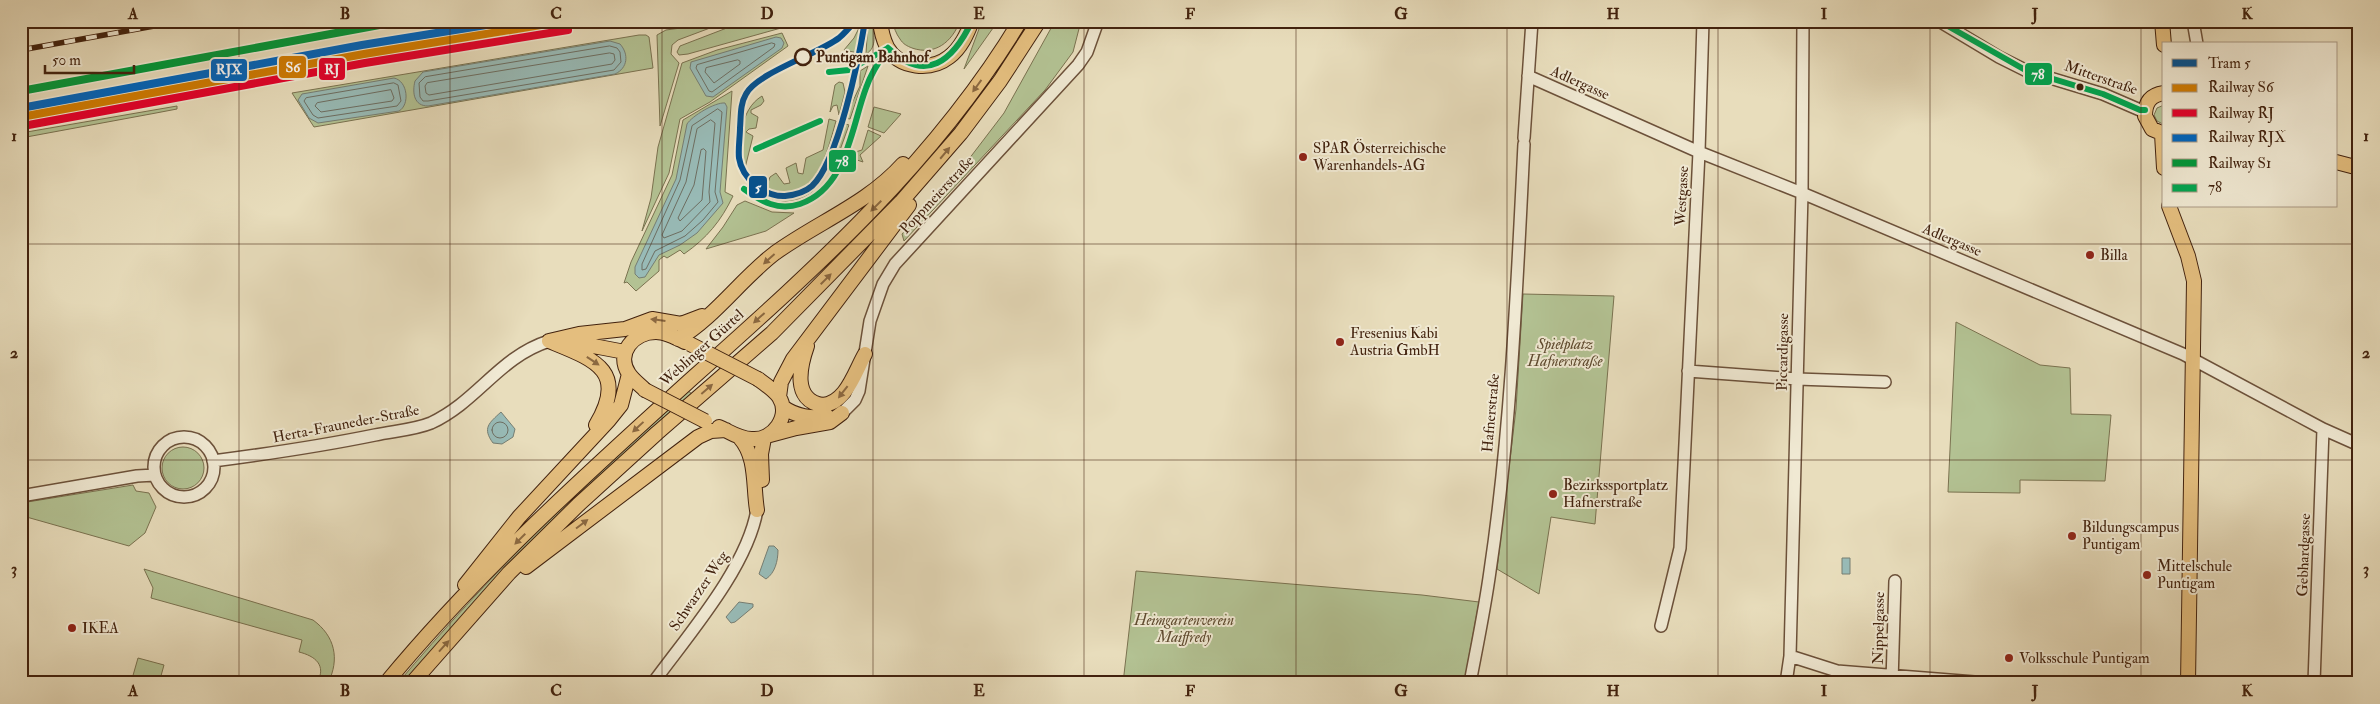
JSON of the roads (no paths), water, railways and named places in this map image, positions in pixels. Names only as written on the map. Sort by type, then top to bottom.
[{"type":"main road","points":[[880,21],[883,39],[892,54],[904,62],[923,66],[943,61],[955,51],[972,21]]},
{"type":"main road","name":"Weblinger Gürtel","points":[[386,683],[408,655],[523,536],[850,232],[897,184],[978,85],[1020,21]]},
{"type":"main road","points":[[412,683],[509,573],[578,505],[772,333],[913,190],[976,113],[1039,21]]},
{"type":"main road","points":[[2162,21],[2164,42]]},
{"type":"main road","points":[[2162,94],[2152,96],[2145,110],[2148,125],[2162,133]]},
{"type":"main road","points":[[684,342],[719,304],[774,254],[869,195],[890,178],[917,149],[943,130]]},
{"type":"main road","points":[[2338,163],[2359,168]]},
{"type":"main road","points":[[757,510],[762,490],[761,454],[767,436],[779,424],[781,382],[787,370],[909,206],[913,190]]},
{"type":"main road","points":[[2170,208],[2188,256],[2194,281],[2188,683]]},
{"type":"main road","points":[[549,341],[579,334],[625,329],[652,319],[682,324],[698,319],[719,304]]},
{"type":"main road","points":[[658,332],[684,342],[758,380],[788,411],[812,417],[842,413],[830,422],[796,428],[752,440],[740,438],[645,390],[629,374],[624,365],[625,352],[631,341],[642,334],[658,332]]},
{"type":"main road","points":[[549,341],[565,340],[625,352]]},
{"type":"main road","points":[[809,340],[801,364],[800,385],[807,398],[817,404],[828,405],[842,395],[865,354]]},
{"type":"main road","points":[[549,341],[590,358],[602,367],[608,382],[604,412],[584,446]]},
{"type":"main road","points":[[408,655],[519,517],[609,420],[620,405],[629,374]]},
{"type":"main road","points":[[477,610],[530,564],[698,437],[711,431],[726,430]]},
{"type":"main road","points":[[740,438],[748,448],[752,465],[757,510]]},
{"type":"street","name":"Poppmeierstraße","points":[[842,413],[854,400],[859,391],[874,306],[883,284],[896,264],[1078,65],[1087,52],[1098,21]]},
{"type":"street","name":"Hafnerstraße","points":[[1470,683],[1490,570],[1506,428],[1532,21]]},
{"type":"street","name":"Westgasse","points":[[1661,626],[1680,548],[1699,152],[1703,21]]},
{"type":"street","name":"Piccardigasse","points":[[1786,683],[1790,656],[1802,193],[1803,21]]},
{"type":"street","name":"Mitterstraße","points":[[1940,21],[1999,57],[2027,71],[2103,94],[2140,110],[2145,110]]},
{"type":"street","points":[[2193,21],[2193,41]]},
{"type":"street","name":"Adlergasse","points":[[1528,76],[1699,152],[1802,193],[2192,359],[2323,429],[2359,445]]},
{"type":"street","name":"Herta-Frauneder-Straße","points":[[213,461],[303,450],[429,423],[455,409],[477,392],[505,364],[523,350],[549,341]]},
{"type":"street","points":[[1688,371],[1797,379],[1885,382]]},
{"type":"street","name":"Gebhardgasse","points":[[2314,683],[2323,429]]},
{"type":"street","points":[[190,438],[198,441],[205,446],[213,461],[213,472],[210,482],[203,490],[194,495],[184,497],[174,495],[159,484],[155,475],[154,466],[159,450],[173,439],[190,438]]},
{"type":"street","points":[[21,496],[137,476],[155,475]]},
{"type":"street","name":"Schwarzer Weg","points":[[653,683],[730,577],[750,537],[757,510]]},
{"type":"street","name":"Nippelgasse","points":[[1892,679],[1895,581]]},
{"type":"street","name":"Nippelgasse","points":[[1790,656],[1837,671],[1892,679],[1987,683]]},
{"type":"water","points":[[776,37],[781,38],[784,43],[782,48],[713,97],[706,96],[690,68],[691,62]]},
{"type":"water","points":[[610,41],[620,44],[626,56],[625,65],[615,74],[428,106],[420,104],[415,98],[415,81],[423,72]]},
{"type":"water","points":[[394,78],[399,80],[406,93],[405,104],[399,111],[318,123],[309,118],[298,100],[302,94]]},
{"type":"water","points":[[725,103],[727,107],[720,192],[723,203],[697,233],[680,245],[659,255],[645,277],[639,278],[635,274],[635,267],[676,179],[687,124],[704,110]]},
{"type":"water","points":[[501,412],[515,429],[513,437],[502,444],[493,443],[488,433],[488,426]]},
{"type":"water","points":[[769,546],[774,546],[778,550],[778,554],[774,570],[766,579],[759,574]]},
{"type":"water","points":[[1842,558],[1850,558],[1850,574],[1842,574]]},
{"type":"water","points":[[739,602],[753,604],[753,607],[735,622],[731,623],[726,617]]},
{"type":"railway","points":[[21,50],[182,21]]},
{"type":"tram line","name":"5","points":[[855,21],[839,38],[775,71],[752,86],[746,94],[741,110],[739,158],[744,173],[762,190],[785,196],[796,194],[812,186],[821,174],[839,133],[858,59],[865,21]]},
{"type":"rail line","name":"S1","points":[[21,91],[401,21]]},
{"type":"rail line","name":"RJX","points":[[21,108],[362,45],[511,21]]},
{"type":"rail line","name":"S6","points":[[21,117],[364,54],[565,21]]},
{"type":"rail line","name":"RJ","points":[[23,126],[365,63],[568,30]]},
{"type":"place","name":"Puntigam Bahnhof","points":[[803,57]]},
{"type":"place","name":"SPAR Österreichische Warenhandels-AG","points":[[1303,157]]},
{"type":"place","name":"Billa","points":[[2090,255]]},
{"type":"place","name":"Fresenius Kabi Austria GmbH","points":[[1340,342]]},
{"type":"place","name":"Bezirkssportplatz Hafnerstraße","points":[[1553,494]]},
{"type":"place","name":"Bildungscampus Puntigam","points":[[2072,536]]},
{"type":"place","name":"Mittelschule Puntigam","points":[[2147,575]]},
{"type":"place","name":"IKEA","points":[[72,628]]},
{"type":"place","name":"Volksschule Puntigam","points":[[2009,658]]},
{"type":"park label","name":"Spielplatz Hafnerstraße","points":[[1565,352]]},
{"type":"park label","name":"Heimgartenverein Maiffredy","points":[[1184,628]]}]
